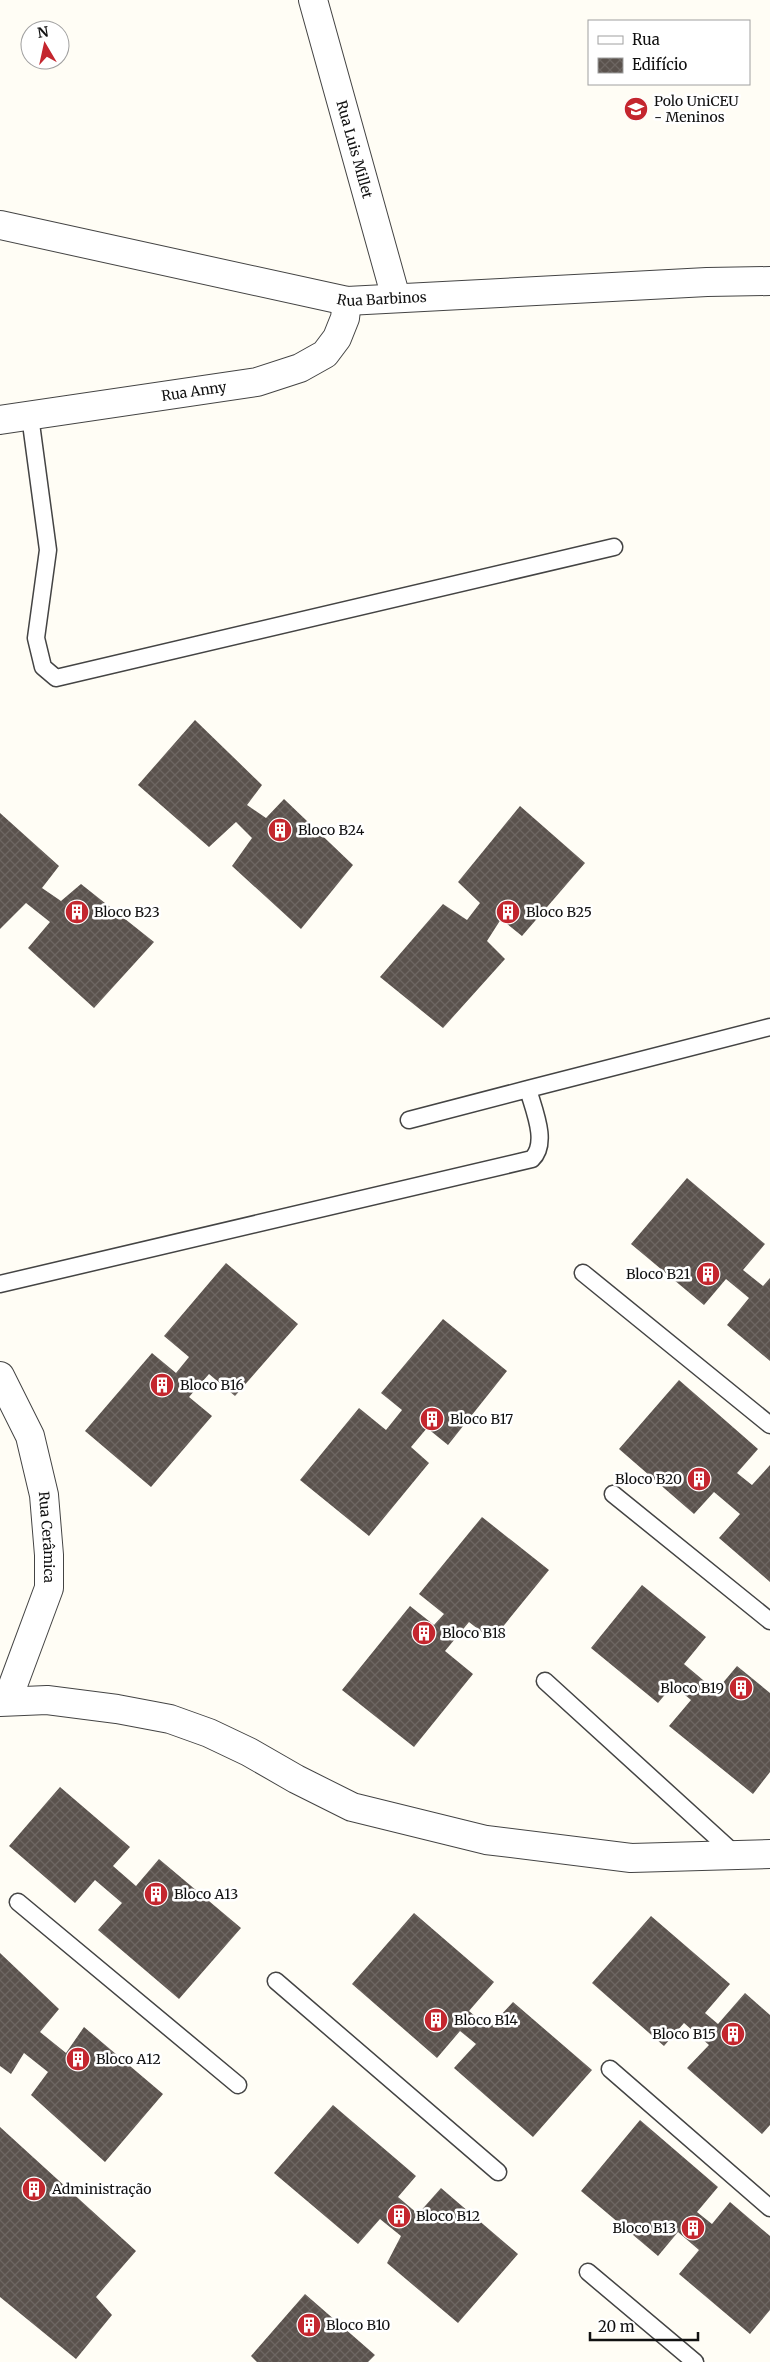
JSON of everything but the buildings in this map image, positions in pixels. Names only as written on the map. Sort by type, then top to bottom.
[{"type":"street","name":"Rua Luis Millet","points":[[313,0],[396,298]]},
{"type":"street","name":"Rua Barbinos","points":[[0,225],[347,300],[707,282],[770,281]]},
{"type":"street","name":"Rua Anny","points":[[0,420],[257,382],[300,368],[325,354],[337,338],[345,318],[347,300]]},
{"type":"street","name":"Rua Cerâmica","points":[[0,1376],[30,1436],[44,1495],[49,1555],[49,1588],[3,1701]]},
{"type":"street","points":[[3,1701],[47,1700],[117,1709],[170,1719],[209,1733],[249,1752],[296,1779],[352,1807],[486,1840],[631,1858],[770,1854]]},
{"type":"lane","points":[[30,416],[48,550],[43,574],[36,638],[43,667],[56,678],[614,547]]},
{"type":"lane","points":[[409,1120],[770,1027]]},
{"type":"lane","points":[[0,1284],[532,1159],[538,1154],[540,1140],[528,1089]]},
{"type":"lane","points":[[583,1273],[770,1425]]},
{"type":"lane","points":[[613,1494],[770,1622]]},
{"type":"lane","points":[[545,1681],[736,1855]]},
{"type":"lane","points":[[18,1902],[238,2085]]},
{"type":"lane","points":[[276,1981],[498,2172]]},
{"type":"lane","points":[[610,2069],[770,2208]]},
{"type":"lane","points":[[588,2272],[695,2362]]},
{"type":"place","name":"Polo UniCEU - Meninos","points":[[636,109]]},
{"type":"place","name":"Bloco B24","points":[[280,830]]},
{"type":"place","name":"Bloco B23","points":[[77,912]]},
{"type":"place","name":"Bloco B25","points":[[508,912]]},
{"type":"place","name":"Bloco B21","points":[[708,1274]]},
{"type":"place","name":"Bloco B16","points":[[162,1385]]},
{"type":"place","name":"Bloco B17","points":[[432,1419]]},
{"type":"place","name":"Bloco B20","points":[[699,1479]]},
{"type":"place","name":"Bloco B18","points":[[424,1633]]},
{"type":"place","name":"Bloco B19","points":[[741,1688]]},
{"type":"place","name":"Bloco A13","points":[[156,1894]]},
{"type":"place","name":"Bloco B14","points":[[436,2020]]},
{"type":"place","name":"Bloco B15","points":[[733,2034]]},
{"type":"place","name":"Bloco A12","points":[[78,2059]]},
{"type":"place","name":"Administração","points":[[34,2189]]},
{"type":"place","name":"Bloco B12","points":[[399,2216]]},
{"type":"place","name":"Bloco B13","points":[[693,2228]]},
{"type":"place","name":"Bloco B10","points":[[309,2325]]}]
